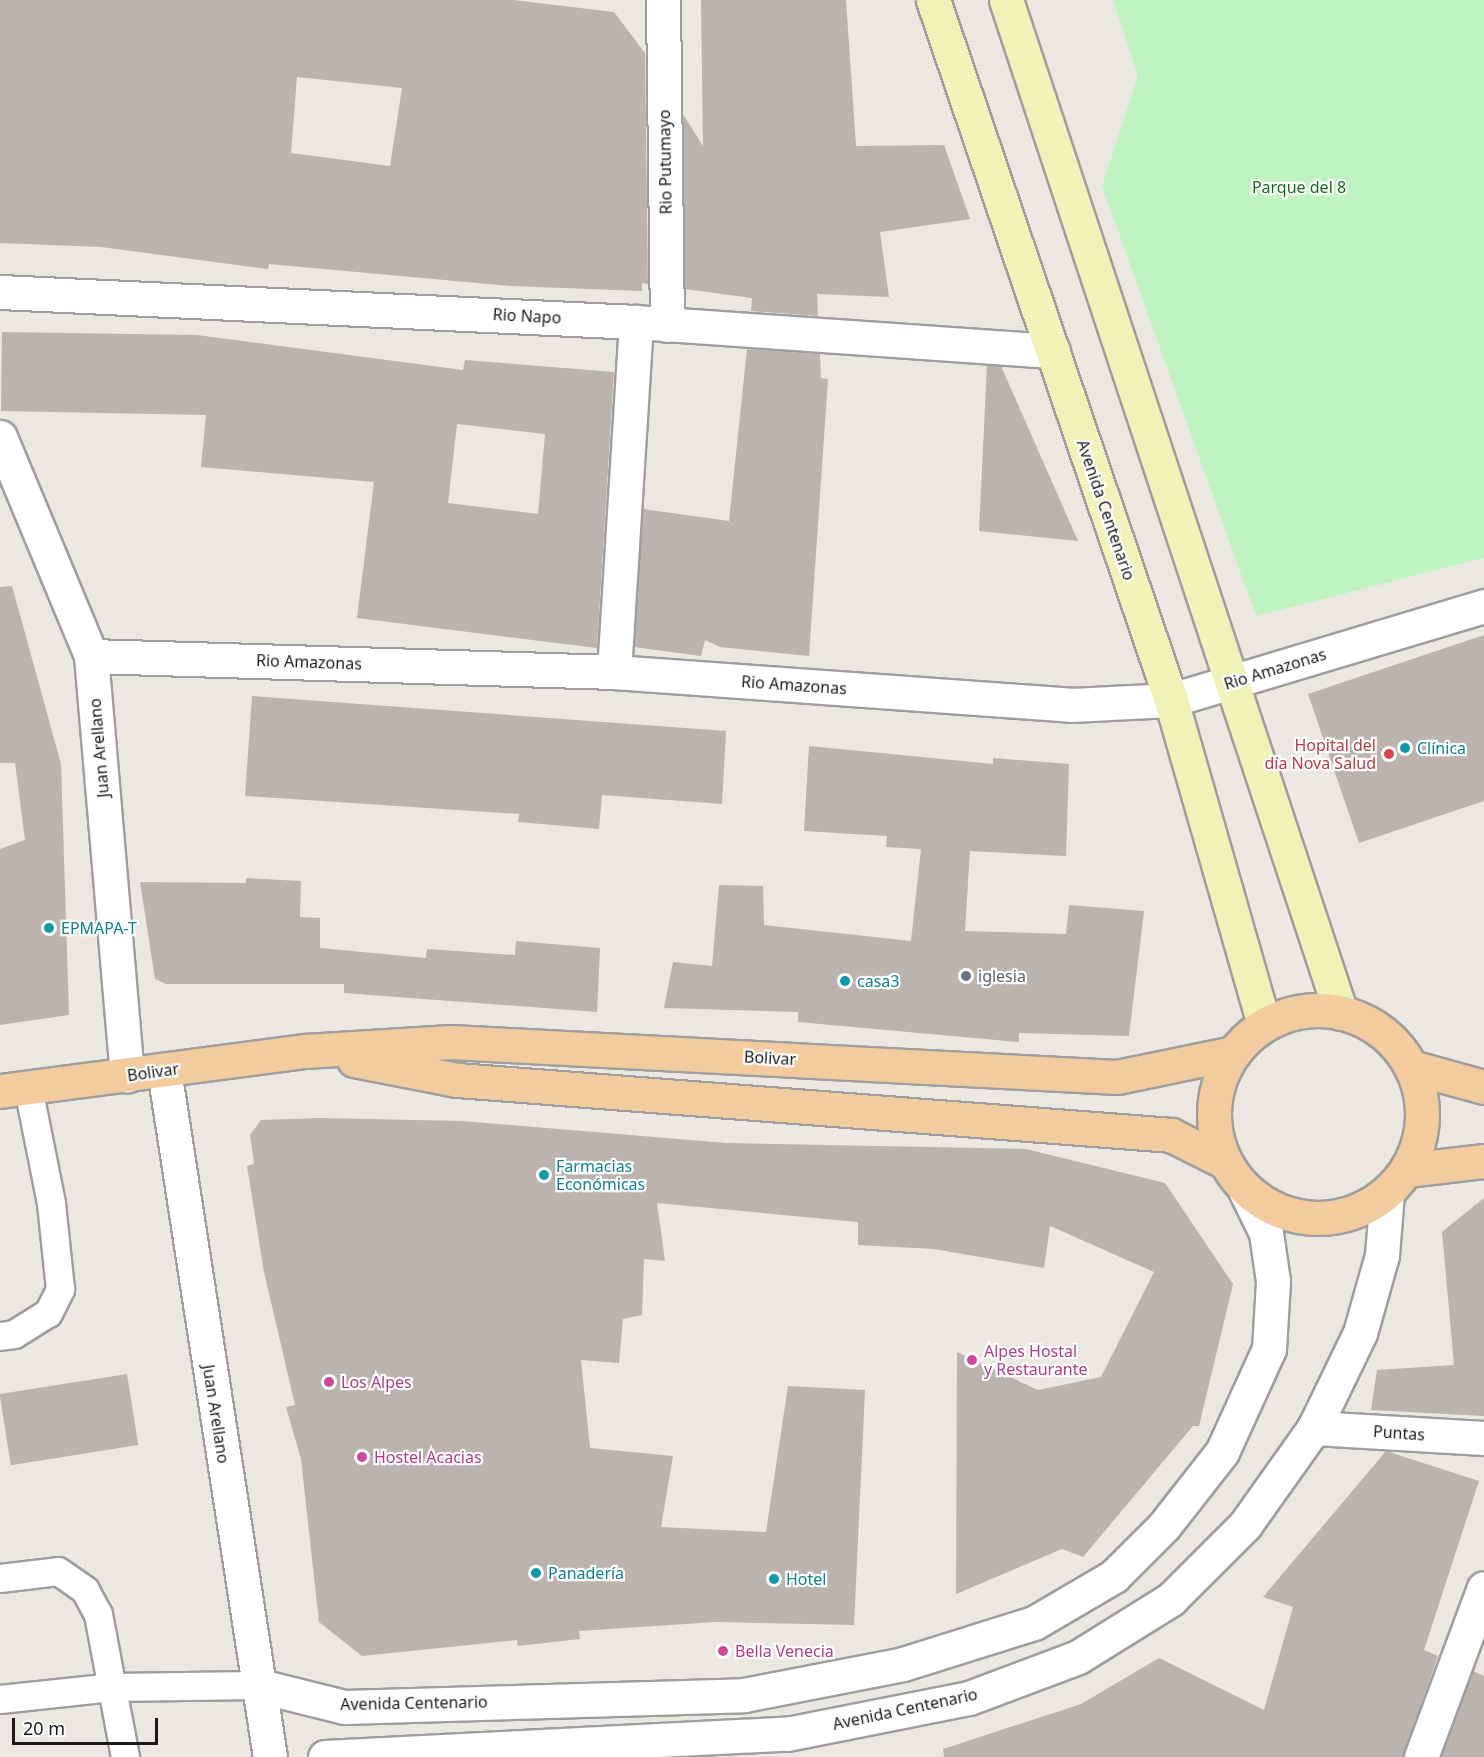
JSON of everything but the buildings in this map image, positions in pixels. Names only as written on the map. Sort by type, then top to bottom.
[{"type":"main road","points":[[1315,1010],[1341,1013],[1394,1042],[1411,1067],[1422,1101],[1420,1137],[1397,1181],[1361,1211],[1299,1217],[1269,1207],[1234,1175],[1213,1107],[1219,1078],[1233,1053],[1264,1024],[1315,1010]]},
{"type":"main road","name":"Bolivar","points":[[14,1089],[305,1051],[451,1042],[1117,1077],[1233,1053]]},
{"type":"main road","name":"Bolivar","points":[[305,1051],[457,1080],[1171,1135],[1234,1175]]},
{"type":"main road","points":[[1411,1067],[1484,1087]]},
{"type":"main road","points":[[1397,1181],[1484,1161]]},
{"type":"street","name":"Rio Putumayo","points":[[663,0],[668,325]]},
{"type":"street","name":"Avenida Centenario","points":[[933,0],[1171,700],[1264,1024]]},
{"type":"street","points":[[1006,0],[1341,1013]]},
{"type":"street","name":"Rio Napo","points":[[0,292],[636,322],[1053,351]]},
{"type":"street","points":[[614,672],[636,322]]},
{"type":"street","name":"Juan Arellano","points":[[0,437],[91,656],[127,1075]]},
{"type":"street","name":"Rio Amazonas","points":[[91,656],[614,672],[1071,705],[1171,700],[1484,606]]},
{"type":"street","name":"Juan Arellano","points":[[164,1070],[256,1685],[270,1757]]},
{"type":"street","name":"Avenida Centenario","points":[[256,1685],[344,1707],[744,1695],[903,1664],[1034,1623],[1114,1576],[1164,1526],[1222,1452],[1269,1348],[1274,1281],[1266,1233],[1234,1175]]},
{"type":"street","name":"Avenida Centenario","points":[[325,1757],[787,1734],[969,1698],[1078,1657],[1171,1599],[1245,1525],[1314,1428],[1360,1333],[1382,1255],[1397,1181]]},
{"type":"street","name":"Puntas","points":[[1314,1428],[1484,1438]]},
{"type":"street","points":[[1421,1757],[1484,1588]]},
{"type":"lane","points":[[0,1336],[14,1334],[48,1313],[60,1289],[51,1203],[14,1089]]},
{"type":"lane","points":[[0,1578],[58,1571],[85,1590],[98,1614],[125,1757]]},
{"type":"lane","points":[[0,1699],[113,1687],[256,1685]]},
{"type":"green space","name":"Parque del 8","points":[[1113,0],[1484,0],[1484,558],[1256,616],[1102,186],[1138,76]]},
{"type":"place","name":"Clínica","points":[[1405,748]]},
{"type":"place","name":"Hopital del día Nova Salud","points":[[1389,754]]},
{"type":"place","name":"EPMAPA-T","points":[[49,928]]},
{"type":"place","name":"iglesia","points":[[966,976]]},
{"type":"place","name":"casa3","points":[[845,981]]},
{"type":"place","name":"Farmacias Económicas","points":[[544,1175]]},
{"type":"place","name":"Alpes Hostal y Restaurante","points":[[972,1360]]},
{"type":"place","name":"Los Alpes","points":[[329,1382]]},
{"type":"place","name":"Hostel Acacias","points":[[362,1457]]},
{"type":"place","name":"Panadería","points":[[536,1573]]},
{"type":"place","name":"Hotel","points":[[774,1579]]},
{"type":"place","name":"Bella Venecia","points":[[723,1651]]}]
